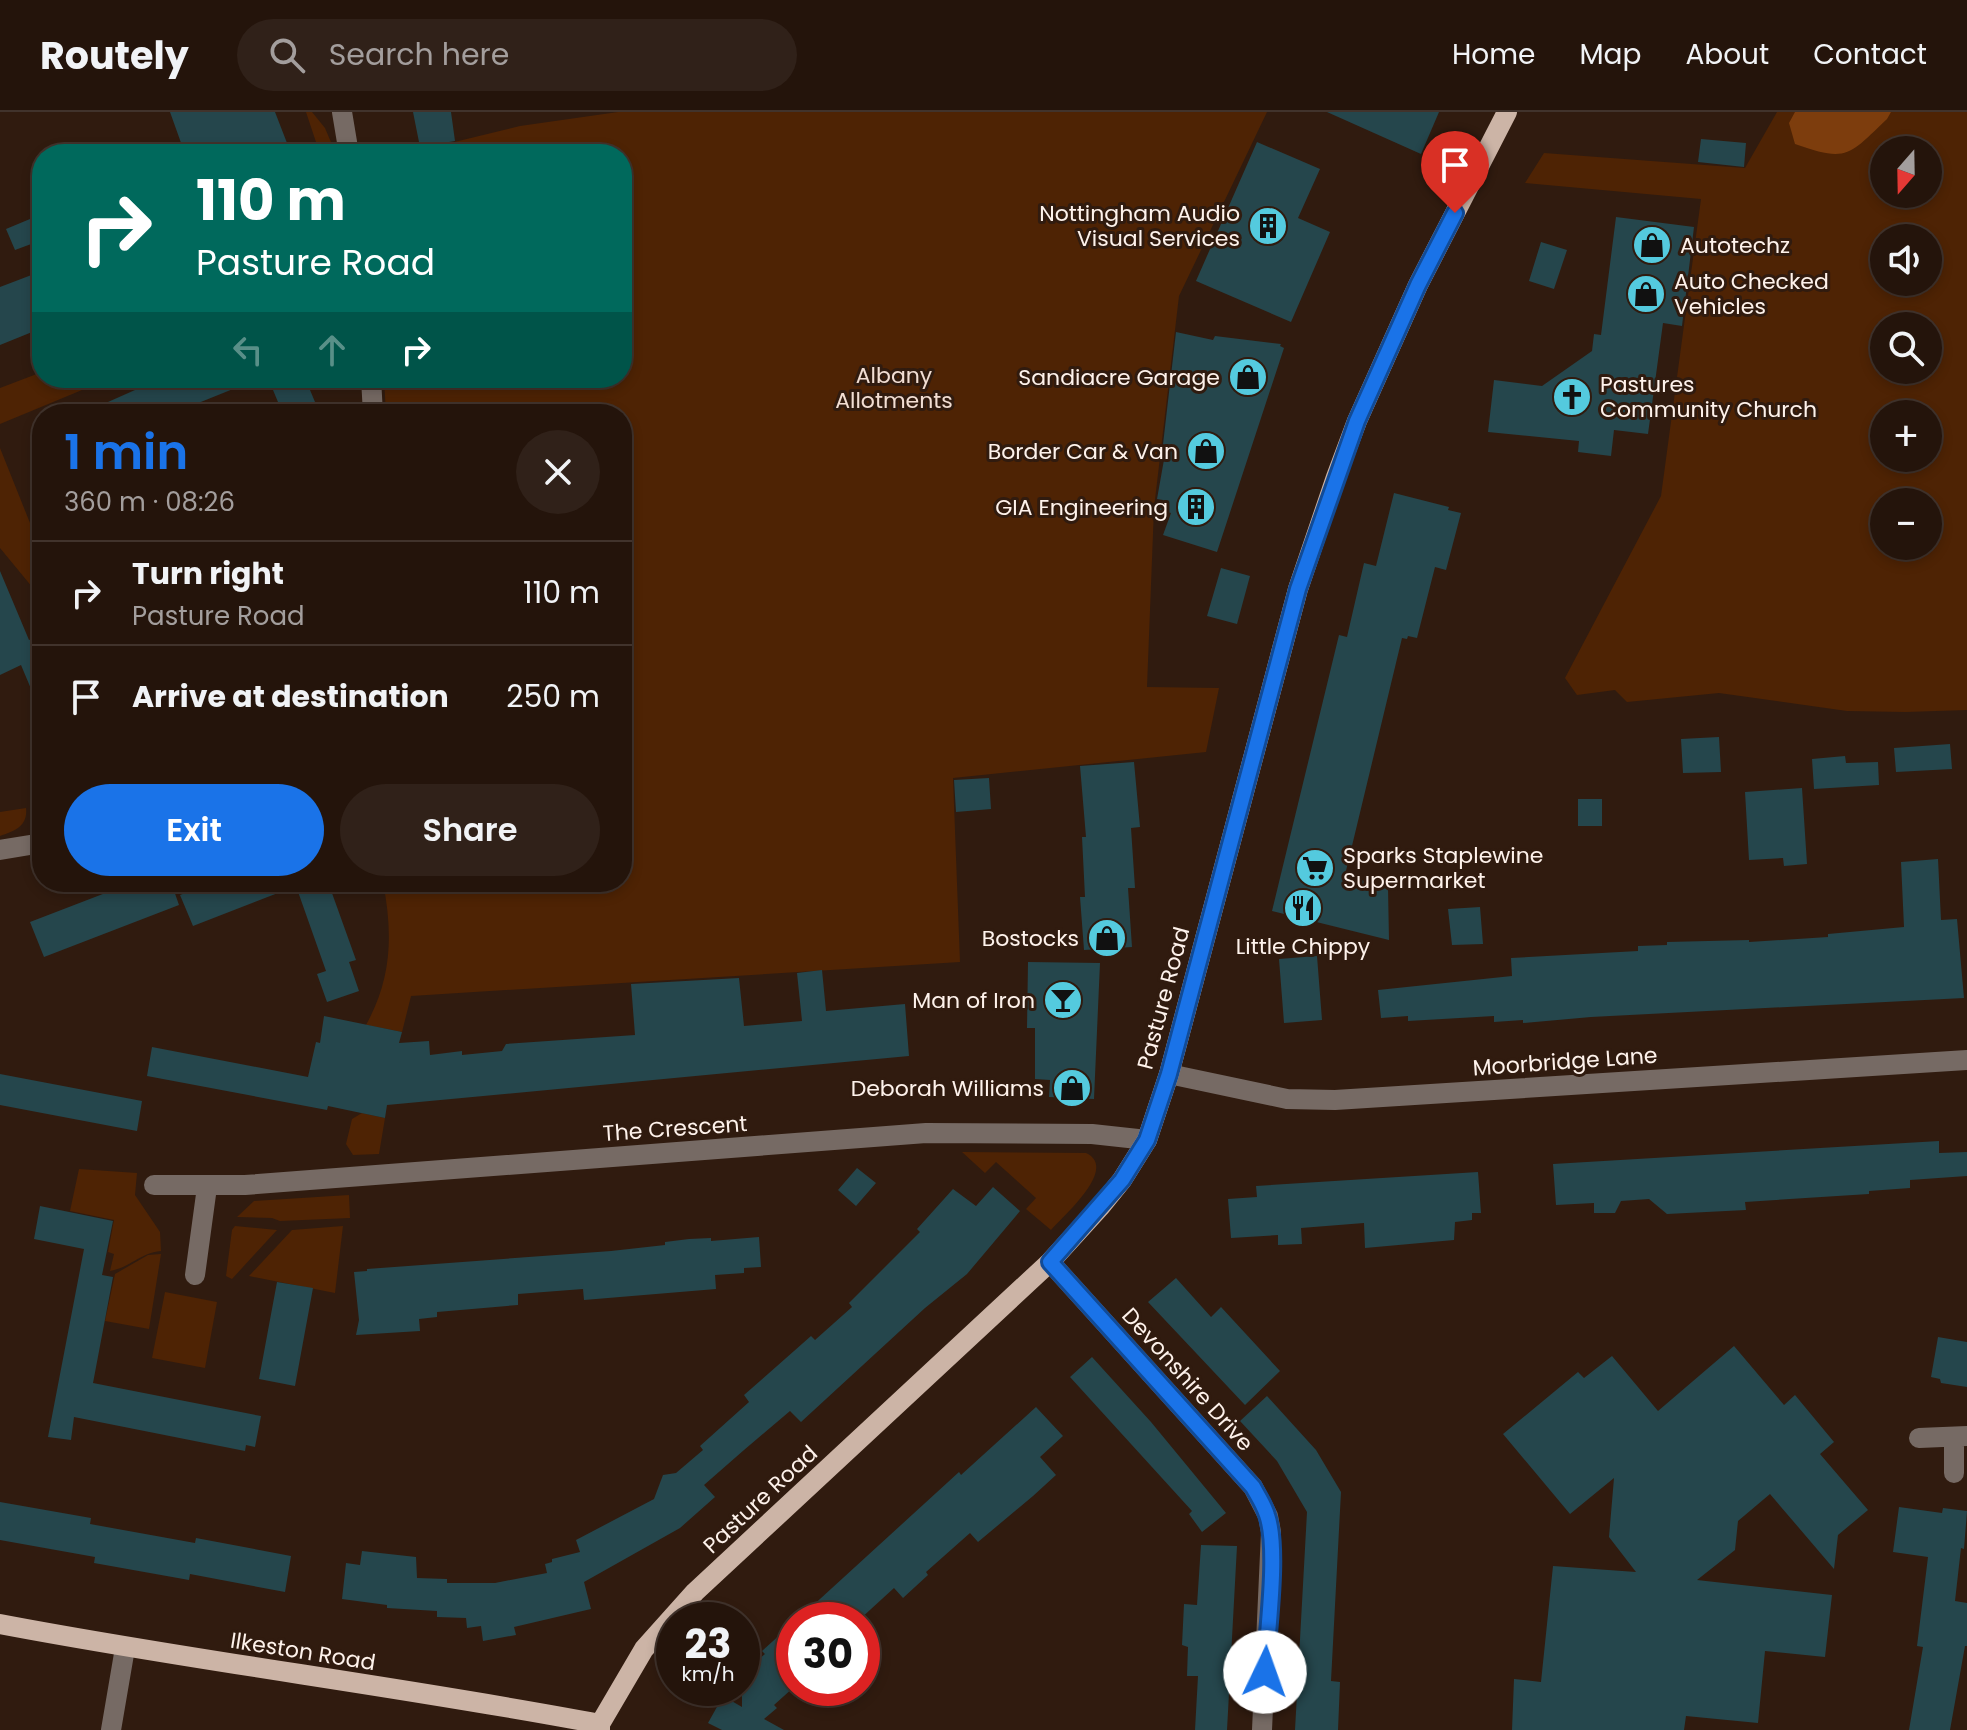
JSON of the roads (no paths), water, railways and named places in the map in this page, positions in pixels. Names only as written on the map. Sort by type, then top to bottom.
[{"type":"main road","name":"Pasture Road","points":[[600,1727],[644,1649],[695,1592],[1050,1262],[1122,1180],[1147,1140],[1169,1074],[1298,589],[1336,477],[1357,421],[1418,285],[1507,112]]},
{"type":"main road","name":"Ilkeston Road","points":[[0,1624],[125,1648],[489,1703],[600,1727]]},
{"type":"street","points":[[342,112],[347,144]]},
{"type":"street","points":[[0,850],[32,845]]},
{"type":"street","name":"Moorbridge Lane","points":[[1169,1074],[1287,1099],[1335,1100],[1967,1060]]},
{"type":"street","name":"The Crescent","points":[[154,1185],[207,1187],[926,1133],[1092,1134],[1147,1140]]},
{"type":"street","points":[[195,1275],[207,1187]]},
{"type":"street","name":"Devonshire Drive","points":[[1050,1262],[1253,1487],[1268,1516],[1272,1556],[1262,1730]]},
{"type":"street","points":[[1919,1438],[1961,1436],[1954,1473]]},
{"type":"street","points":[[111,1730],[125,1648]]},
{"type":"place","name":"Nottingham Audio Visual Services","points":[[1268,226]]},
{"type":"place","name":"Autotechz","points":[[1652,245]]},
{"type":"place","name":"Auto Checked Vehicles","points":[[1646,294]]},
{"type":"place","name":"Sandiacre Garage","points":[[1248,377]]},
{"type":"place","name":"Pastures Community Church","points":[[1572,397]]},
{"type":"place","name":"Border Car & Van","points":[[1206,451]]},
{"type":"place","name":"GIA Engineering","points":[[1196,507]]},
{"type":"place","name":"Sparks Staplewine Supermarket","points":[[1315,868]]},
{"type":"place","name":"Little Chippy","points":[[1303,908]]},
{"type":"place","name":"Bostocks","points":[[1107,938]]},
{"type":"place","name":"Man of Iron","points":[[1063,1000]]},
{"type":"place","name":"Deborah Williams","points":[[1072,1088]]},
{"type":"park label","name":"Albany Allotments","points":[[894,388]]}]
